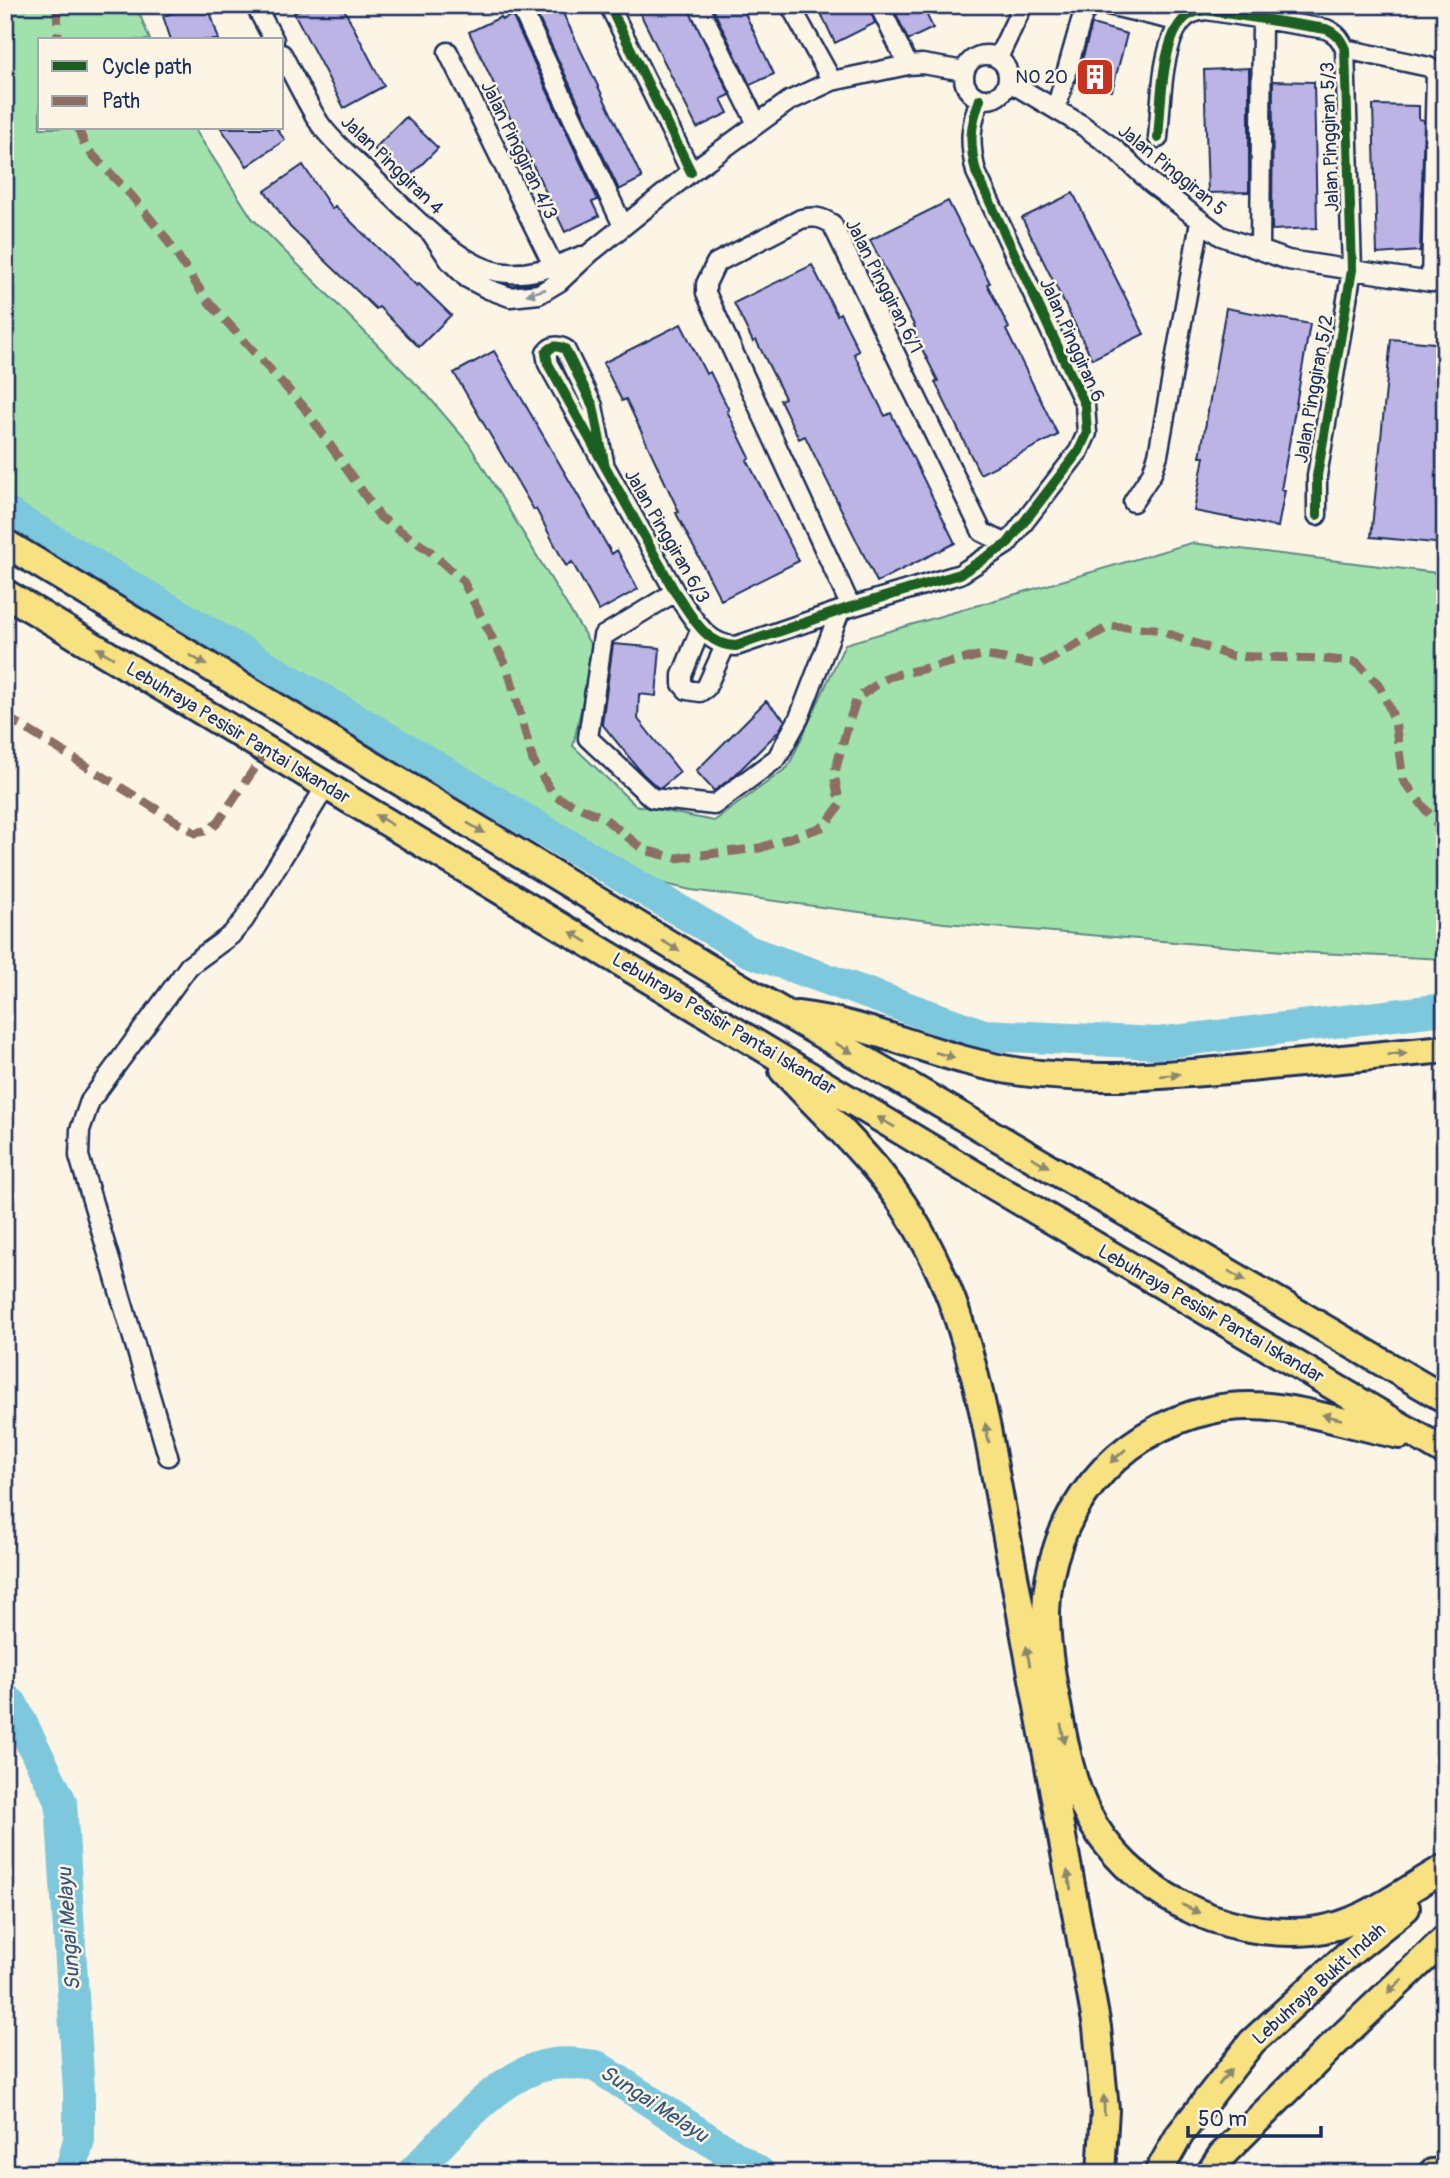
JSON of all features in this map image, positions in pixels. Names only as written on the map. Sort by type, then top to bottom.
[{"type":"highway","name":"Lebuhraya Pesisir Pantai Iskandar","points":[[5,543],[785,1013],[1445,1399]]},
{"type":"highway","name":"Lebuhraya Pesisir Pantai Iskandar","points":[[5,593],[945,1157],[1434,1445]]},
{"type":"highway","points":[[785,1013],[846,1023],[970,1062],[1062,1077],[1144,1077],[1445,1049]]},
{"type":"highway","points":[[764,1047],[862,1152],[909,1213],[944,1278],[968,1345],[987,1429],[1097,2027],[1105,2110],[1101,2173]]},
{"type":"highway","points":[[1434,1445],[1313,1413],[1242,1405],[1178,1420],[1130,1446],[1107,1465],[1085,1490],[1070,1514],[1058,1545],[1049,1582],[1046,1611],[1047,1645],[1071,1772],[1086,1810],[1103,1840],[1149,1886],[1205,1915],[1244,1927],[1312,1931],[1345,1924],[1373,1912],[1445,1868]]},
{"type":"highway","name":"Lebuhraya Bukit Indah","points":[[1158,2173],[1180,2134],[1252,2042],[1346,1956],[1445,1877]]},
{"type":"highway","points":[[1210,2173],[1222,2155],[1445,1939]]},
{"type":"highway","points":[[1432,2173],[1445,2172]]},
{"type":"street","points":[[255,5],[273,38]]},
{"type":"street","points":[[520,5],[623,226]]},
{"type":"street","points":[[609,5],[691,172]]},
{"type":"street","points":[[698,5],[757,124]]},
{"type":"street","points":[[790,5],[832,81]]},
{"type":"street","points":[[879,5],[908,65]]},
{"type":"street","points":[[998,58],[1023,5]]},
{"type":"street","points":[[1056,109],[1083,14],[1092,5]]},
{"type":"street","points":[[1108,5],[1181,22],[1168,54],[1157,138]]},
{"type":"street","name":"Jalan Pinggiran 5/3","points":[[1181,22],[1187,15],[1206,9],[1326,29],[1336,33],[1345,49],[1352,270]]},
{"type":"street","points":[[1260,250],[1262,20]]},
{"type":"street","points":[[1345,49],[1429,67],[1436,74],[1438,282]]},
{"type":"street","name":"Jalan Pinggiran 4/3","points":[[447,52],[554,267]]},
{"type":"street","points":[[985,55],[998,58],[1006,68],[1008,81],[998,96],[980,99],[965,85],[965,71],[972,60],[978,57],[985,55]]},
{"type":"street","name":"Jalan Pinggiran 4","points":[[284,58],[320,124],[335,141],[432,234],[466,259],[495,272],[516,274],[554,267],[590,253]]},
{"type":"street","name":"Jalan Pinggiran 4","points":[[432,234],[450,261],[467,278],[510,297],[538,293],[559,282],[590,253],[691,172],[789,101],[832,81],[908,65],[922,64],[965,71]]},
{"type":"street","name":"Jalan Pinggiran 5","points":[[1008,81],[1056,109],[1116,150],[1151,184],[1221,236],[1288,260],[1438,282]]},
{"type":"street","name":"Jalan Pinggiran 6","points":[[730,646],[960,574],[1007,544],[1079,451],[1087,433],[1085,405],[976,172],[970,148],[972,120],[980,99]]},
{"type":"street","name":"Jalan Pinggiran 6/1","points":[[845,609],[705,293],[706,284],[716,263],[801,219],[823,218],[832,224],[982,532],[1007,544]]},
{"type":"street","points":[[1133,502],[1152,473],[1158,455],[1200,222]]},
{"type":"street","name":"Jalan Pinggiran 5/2","points":[[1317,515],[1317,475],[1352,270]]},
{"type":"street","name":"Jalan Pinggiran 6/3","points":[[604,462],[593,406],[565,349],[558,345],[550,347],[546,353],[548,364],[675,592],[712,640],[730,646],[706,688],[700,692],[687,690],[682,684],[682,675],[701,628]]},
{"type":"street","points":[[675,592],[603,636],[588,738],[652,798],[714,805],[777,758],[799,718],[845,609]]},
{"type":"street","points":[[168,1456],[79,1156],[80,1130],[90,1101],[189,966],[231,935],[244,920],[326,786]]},
{"type":"green space","points":[[5,5],[136,5],[149,38],[38,38],[38,130],[195,130],[252,218],[428,396],[469,444],[594,650],[573,746],[635,805],[714,821],[788,767],[845,644],[1191,543],[1445,574],[1445,959],[1296,952],[944,923],[691,890],[643,879],[557,834],[5,499]]},
{"type":"building","points":[[199,5],[208,5],[218,38],[170,38],[163,16]]},
{"type":"building","points":[[308,5],[342,5],[384,86],[344,108],[294,13]]},
{"type":"building","points":[[559,5],[642,178],[619,190],[533,6]]},
{"type":"building","points":[[636,5],[687,5],[730,95],[721,99],[728,113],[697,128]]},
{"type":"building","points":[[711,5],[741,5],[774,74],[750,85]]},
{"type":"building","points":[[817,5],[868,5],[875,23],[835,43]]},
{"type":"building","points":[[892,5],[922,5],[933,28],[908,40]]},
{"type":"building","points":[[512,15],[598,200],[592,202],[599,216],[565,232],[469,32],[501,17],[502,20]]},
{"type":"building","points":[[1092,24],[1127,34],[1112,91],[1076,82]]},
{"type":"building","points":[[1249,68],[1249,192],[1208,193],[1204,70]]},
{"type":"building","points":[[1273,81],[1314,82],[1317,228],[1272,230]]},
{"type":"building","points":[[1373,105],[1419,106],[1419,119],[1424,120],[1420,251],[1377,254]]},
{"type":"building","points":[[406,117],[438,148],[406,180],[374,149]]},
{"type":"building","points":[[222,130],[278,130],[285,140],[247,166]]},
{"type":"building","points":[[303,165],[332,209],[335,206],[417,286],[419,284],[451,315],[419,347],[290,227],[265,191]]},
{"type":"building","points":[[1073,193],[1144,334],[1092,359],[1022,218]]},
{"type":"building","points":[[948,201],[990,283],[987,284],[1009,328],[1006,330],[1058,435],[980,474],[935,382],[938,381],[912,329],[915,327],[870,240]]},
{"type":"building","points":[[812,265],[859,351],[854,354],[885,416],[891,413],[955,543],[877,582],[805,436],[799,439],[780,400],[785,398],[734,303]]},
{"type":"building","points":[[1226,308],[1310,324],[1281,490],[1285,490],[1278,527],[1194,511],[1204,457],[1200,457]]},
{"type":"building","points":[[681,324],[706,374],[710,372],[729,410],[727,411],[750,458],[747,460],[799,561],[721,600],[676,513],[679,512],[626,399],[622,401],[603,363]]},
{"type":"building","points":[[1391,339],[1445,344],[1445,544],[1371,537]]},
{"type":"building","points":[[494,351],[612,554],[617,550],[638,589],[599,611],[572,562],[566,566],[536,509],[534,510],[454,373]]},
{"type":"building","points":[[613,644],[660,648],[656,696],[639,694],[638,719],[680,772],[661,788],[642,773],[602,724]]},
{"type":"building","points":[[766,701],[785,720],[779,731],[734,776],[714,791],[696,771]]},
{"type":"waterway","points":[[5,512],[748,951],[984,1035],[1158,1043],[1445,1009]]},
{"type":"waterway","name":"Sungai Melayu","points":[[5,1699],[12,1704],[61,1802],[79,2092],[79,2140],[70,2173]]},
{"type":"waterway","name":"Sungai Melayu","points":[[412,2173],[470,2114],[502,2086],[536,2068],[566,2063],[596,2066],[760,2173]]},
{"type":"marked path","points":[[57,5],[58,38]]},
{"type":"marked path","points":[[79,130],[86,148],[131,195],[165,237],[206,299],[303,406],[380,517],[431,552],[463,581],[508,669],[533,761],[554,796],[604,818],[644,850],[676,858],[760,848],[825,826],[840,805],[834,775],[857,698],[888,677],[982,655],[1040,665],[1110,626],[1155,629],[1231,656],[1356,662],[1380,686],[1395,721],[1403,780],[1437,824],[1445,828]]},
{"type":"marked path","points":[[5,716],[195,833],[210,830],[219,821],[267,750]]},
{"type":"cycle path","points":[[609,5],[691,172]]},
{"type":"cycle path","points":[[1158,138],[1166,60],[1175,32],[1190,14],[1206,10],[1326,29],[1340,39],[1345,49],[1352,270],[1317,476],[1317,515]]},
{"type":"cycle path","points":[[604,462],[593,406],[565,349],[553,347],[546,353],[548,364],[675,592],[707,635],[725,645],[736,646],[960,574],[1007,544],[1079,451],[1087,433],[1085,405],[976,172],[972,135],[980,99]]},
{"type":"place","name":"NO 20","points":[[1095,77]]}]
